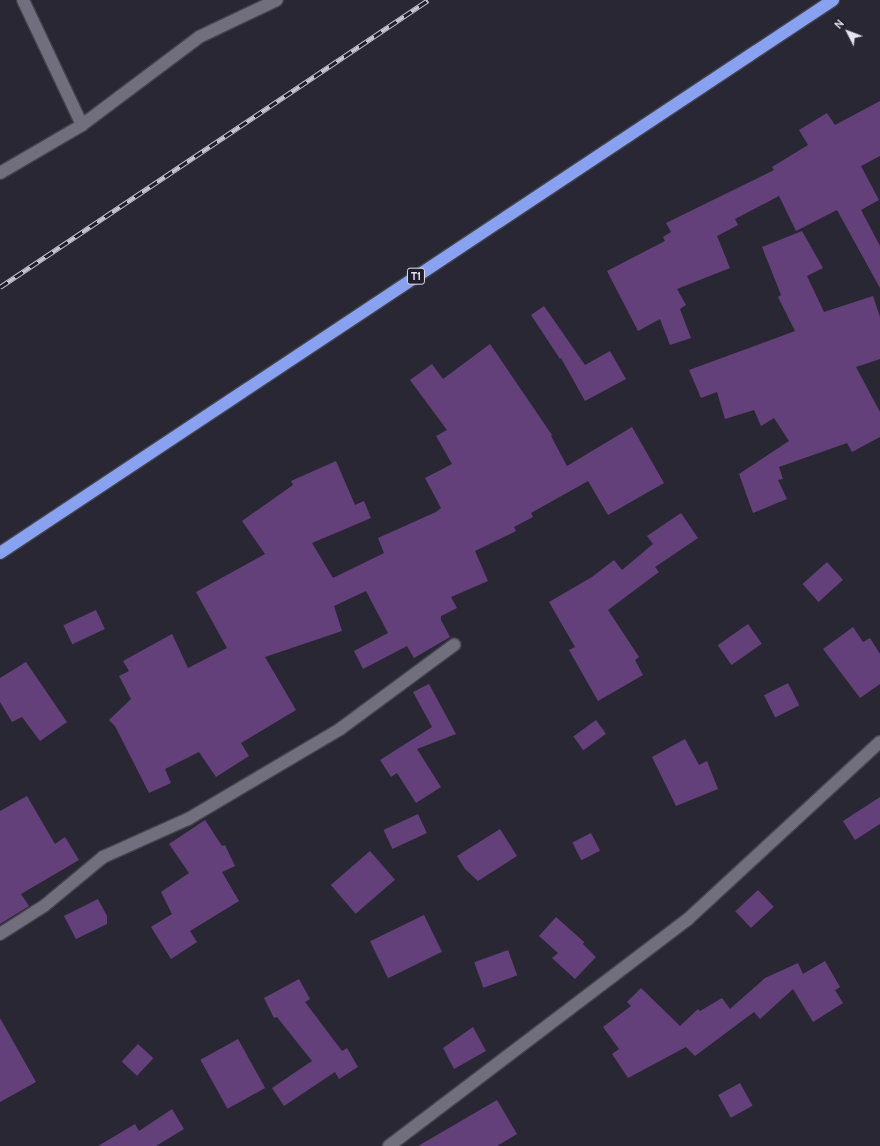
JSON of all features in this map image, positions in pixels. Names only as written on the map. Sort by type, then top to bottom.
[{"type":"highway","name":"T1","points":[[0,553],[833,0]]},
{"type":"street","points":[[23,0],[82,125]]},
{"type":"street","points":[[0,173],[82,125],[199,38],[277,0]]},
{"type":"street","points":[[0,934],[44,906],[103,857],[188,819],[340,729],[454,645]]},
{"type":"street","points":[[389,1146],[688,919],[880,742]]},
{"type":"building","points":[[880,101],[880,156],[861,166],[879,200],[861,210],[880,246],[880,288],[837,210],[796,231],[779,196],[735,219],[738,225],[717,236],[730,268],[677,289],[686,305],[680,309],[691,338],[670,345],[660,319],[638,331],[607,271],[665,241],[663,237],[671,232],[666,223],[774,170],[772,167],[808,145],[799,130],[827,113],[835,125]]},
{"type":"building","points":[[802,231],[823,268],[807,276],[824,312],[873,296],[880,317],[880,359],[856,367],[880,412],[880,437],[852,452],[847,443],[779,467],[783,479],[778,480],[787,499],[753,513],[739,474],[789,441],[774,418],[761,426],[754,410],[725,419],[717,392],[701,398],[689,370],[795,331],[778,297],[781,295],[762,247]]},
{"type":"building","points":[[544,306],[585,365],[610,351],[626,379],[585,401],[561,358],[560,359],[531,315]]},
{"type":"building","points":[[490,344],[552,435],[551,436],[567,466],[632,427],[664,483],[608,515],[588,481],[531,513],[533,517],[514,527],[516,531],[475,551],[488,581],[451,597],[457,608],[441,616],[441,620],[450,637],[414,658],[407,646],[363,669],[354,651],[388,633],[366,591],[334,606],[342,631],[265,657],[296,710],[241,743],[249,756],[216,777],[199,752],[165,769],[171,783],[149,793],[115,726],[109,720],[131,699],[119,676],[129,671],[123,661],[172,634],[188,668],[227,648],[196,592],[265,554],[242,521],[293,485],[291,481],[336,461],[355,505],[364,501],[371,518],[312,543],[333,578],[384,553],[378,538],[436,512],[441,508],[425,478],[452,464],[436,436],[447,430],[410,380],[432,364],[443,379]]},
{"type":"building","points":[[681,513],[698,538],[655,567],[659,572],[608,610],[639,657],[635,660],[643,675],[598,701],[569,650],[575,647],[549,602],[592,577],[614,560],[622,570],[653,544],[647,536]]},
{"type":"building","points":[[827,562],[843,580],[819,602],[802,584]]},
{"type":"building","points":[[96,610],[105,629],[72,644],[63,625]]},
{"type":"building","points":[[748,624],[762,644],[731,665],[718,645]]},
{"type":"building","points":[[853,627],[863,642],[870,638],[880,654],[880,684],[860,698],[823,649]]},
{"type":"building","points":[[26,662],[67,722],[40,741],[22,717],[12,722],[0,702],[0,678]]},
{"type":"building","points":[[788,683],[799,705],[775,718],[764,695]]},
{"type":"building","points":[[429,684],[456,734],[417,749],[441,787],[416,803],[397,773],[391,777],[380,760],[432,727],[413,692]]},
{"type":"building","points":[[596,720],[606,734],[583,750],[573,736]]},
{"type":"building","points":[[685,739],[699,765],[707,761],[718,789],[676,806],[652,757]]},
{"type":"building","points":[[27,796],[55,844],[65,837],[79,860],[21,894],[29,906],[0,924],[0,811]]},
{"type":"building","points":[[880,797],[880,824],[855,840],[843,821]]},
{"type":"building","points":[[418,814],[427,833],[392,849],[384,830]]},
{"type":"building","points":[[205,820],[222,846],[225,845],[235,866],[222,872],[239,901],[190,931],[197,942],[171,959],[151,927],[172,914],[161,892],[189,873],[169,844]]},
{"type":"building","points":[[500,829],[517,856],[478,881],[465,869],[457,856]]},
{"type":"building","points":[[591,833],[600,851],[581,860],[572,843]]},
{"type":"building","points":[[370,851],[395,880],[356,914],[331,885]]},
{"type":"building","points":[[758,890],[774,907],[751,928],[735,911]]},
{"type":"building","points":[[98,899],[107,916],[107,924],[76,939],[64,916]]},
{"type":"building","points":[[424,915],[442,952],[388,978],[370,941]]},
{"type":"building","points":[[556,917],[584,942],[583,944],[596,957],[575,979],[552,958],[558,953],[539,936]]},
{"type":"building","points":[[508,950],[517,975],[483,988],[474,962]]},
{"type":"building","points":[[825,961],[840,987],[835,990],[843,1003],[813,1022],[793,989],[760,1019],[754,1012],[695,1056],[686,1047],[628,1078],[612,1054],[619,1049],[603,1027],[631,1006],[627,1002],[641,988],[680,1026],[698,1009],[700,1011],[722,998],[730,1009],[765,978],[798,963],[803,974]]},
{"type":"building","points":[[299,979],[310,999],[305,1002],[342,1051],[347,1048],[358,1067],[339,1079],[335,1072],[284,1106],[272,1088],[312,1061],[277,1017],[274,1018],[264,998]]},
{"type":"building","points":[[0,1018],[36,1082],[0,1102]]},
{"type":"building","points":[[473,1027],[486,1051],[454,1069],[443,1048]]},
{"type":"building","points":[[238,1039],[265,1088],[228,1109],[200,1060]]},
{"type":"building","points":[[138,1044],[153,1058],[137,1076],[122,1062]]},
{"type":"building","points":[[740,1083],[753,1106],[731,1118],[718,1095]]},
{"type":"building","points":[[497,1100],[517,1134],[497,1146],[418,1146]]},
{"type":"building","points":[[172,1109],[184,1129],[156,1146],[98,1146],[135,1124],[139,1131]]},
{"type":"railway","points":[[0,287],[428,0]]}]
